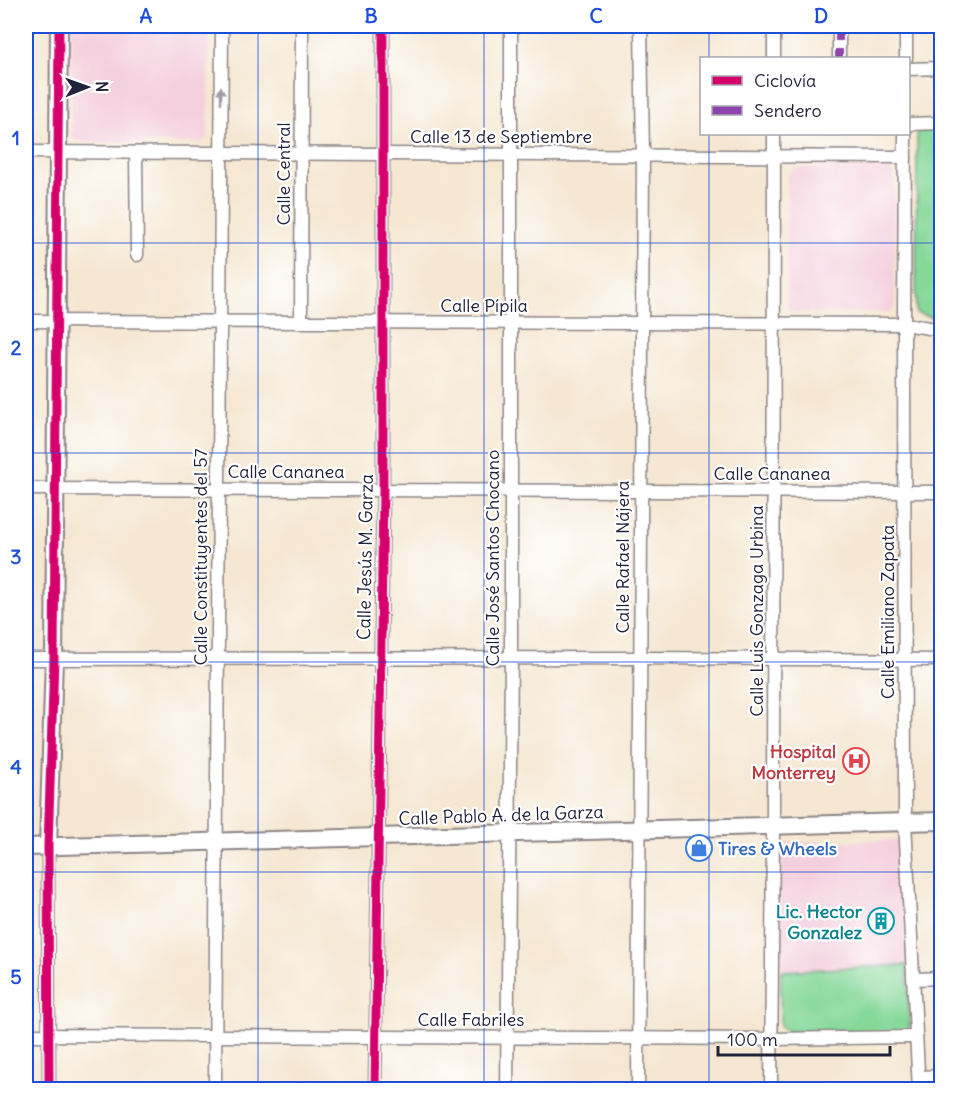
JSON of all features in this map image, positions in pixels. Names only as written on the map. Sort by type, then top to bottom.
[{"type":"street","points":[[50,1089],[48,847],[54,659],[59,26]]},
{"type":"street","name":"Calle Constituyentes del 57","points":[[215,1089],[222,26]]},
{"type":"street","name":"Calle Central","points":[[301,322],[302,26]]},
{"type":"street","name":"Calle Jesús M. Garza","points":[[375,1089],[383,490],[383,26]]},
{"type":"street","name":"Calle José Santos Chocano","points":[[507,1089],[511,658],[511,26]]},
{"type":"street","name":"Calle Rafael Nájera","points":[[638,1089],[643,155],[641,26]]},
{"type":"street","points":[[774,26],[774,57]]},
{"type":"street","points":[[839,26],[839,57]]},
{"type":"street","points":[[906,26],[906,57]]},
{"type":"street","points":[[910,69],[942,68]]},
{"type":"street","points":[[910,124],[942,123]]},
{"type":"street","name":"Calle Luis Gonzaga Urbina","points":[[771,1089],[774,135]]},
{"type":"street","name":"Calle Emiliano Zapata","points":[[905,135],[905,822],[919,1083]]},
{"type":"street","name":"Calle 13 de Septiembre","points":[[26,152],[905,157]]},
{"type":"street","points":[[136,153],[137,255]]},
{"type":"street","name":"Calle Pípila","points":[[26,321],[904,324],[942,330]]},
{"type":"street","name":"Calle Cananea","points":[[26,489],[942,492]]},
{"type":"street","points":[[26,659],[942,660]]},
{"type":"street","name":"Calle Pablo A. de la Garza","points":[[26,848],[942,821]]},
{"type":"street","points":[[914,979],[942,978]]},
{"type":"street","name":"Calle Fabriles","points":[[26,1035],[916,1037]]},
{"type":"street","points":[[919,1083],[942,1076]]},
{"type":"shaded area","points":[[71,26],[209,26],[208,139],[201,143],[76,142],[71,137]]},
{"type":"shaded area","points":[[793,168],[889,168],[894,174],[895,307],[889,312],[793,312],[787,307],[787,176]]},
{"type":"shaded area","points":[[899,840],[907,965],[781,971],[779,843]]},
{"type":"green space","points":[[942,130],[941,320],[916,313],[917,131]]},
{"type":"green space","points":[[907,965],[910,1027],[904,1034],[785,1031],[780,1026],[781,971]]},
{"type":"marked path","points":[[839,26],[839,57]]},
{"type":"cycle path","points":[[49,1090],[48,847],[54,659],[59,26]]},
{"type":"cycle path","points":[[375,1090],[383,490],[383,26]]},
{"type":"place","name":"Hospital Monterrey","points":[[856,761]]},
{"type":"place","name":"Tires & Wheels","points":[[699,848]]},
{"type":"place","name":"Lic. Hector Gonzalez","points":[[881,921]]}]
